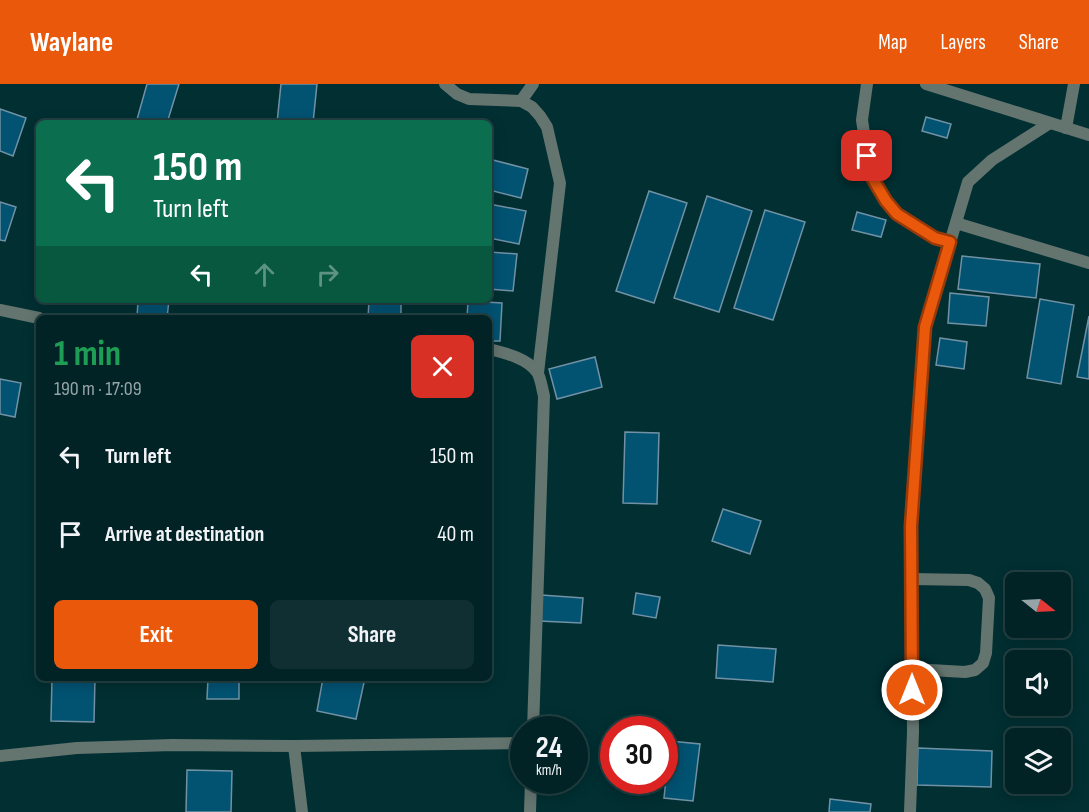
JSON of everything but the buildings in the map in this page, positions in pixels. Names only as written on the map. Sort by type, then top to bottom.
[{"type":"street","points":[[445,84],[469,99],[521,101],[532,107],[547,127],[560,183],[538,373],[544,396],[533,716]]},
{"type":"street","points":[[521,101],[533,84]]},
{"type":"street","points":[[867,84],[862,120],[870,174],[886,201],[897,214],[935,238],[950,242]]},
{"type":"street","points":[[926,84],[1089,135]]},
{"type":"street","points":[[1066,128],[1074,84]]},
{"type":"street","points":[[910,812],[913,732],[911,526],[925,327],[968,182],[992,160],[1050,123]]},
{"type":"street","points":[[956,223],[1089,263]]},
{"type":"street","points":[[0,310],[36,317]]},
{"type":"street","points":[[492,350],[508,354],[526,363],[538,373]]},
{"type":"street","points":[[912,579],[969,580],[978,583],[989,598],[986,653],[983,663],[975,670],[964,672],[912,669]]},
{"type":"street","points":[[0,756],[77,748],[172,745],[510,743]]},
{"type":"street","points":[[294,746],[302,812]]},
{"type":"street","points":[[530,812],[531,794]]},
{"type":"route","points":[[867,156],[870,174],[886,201],[897,214],[935,238],[950,242],[925,327],[911,526],[912,690]]}]
